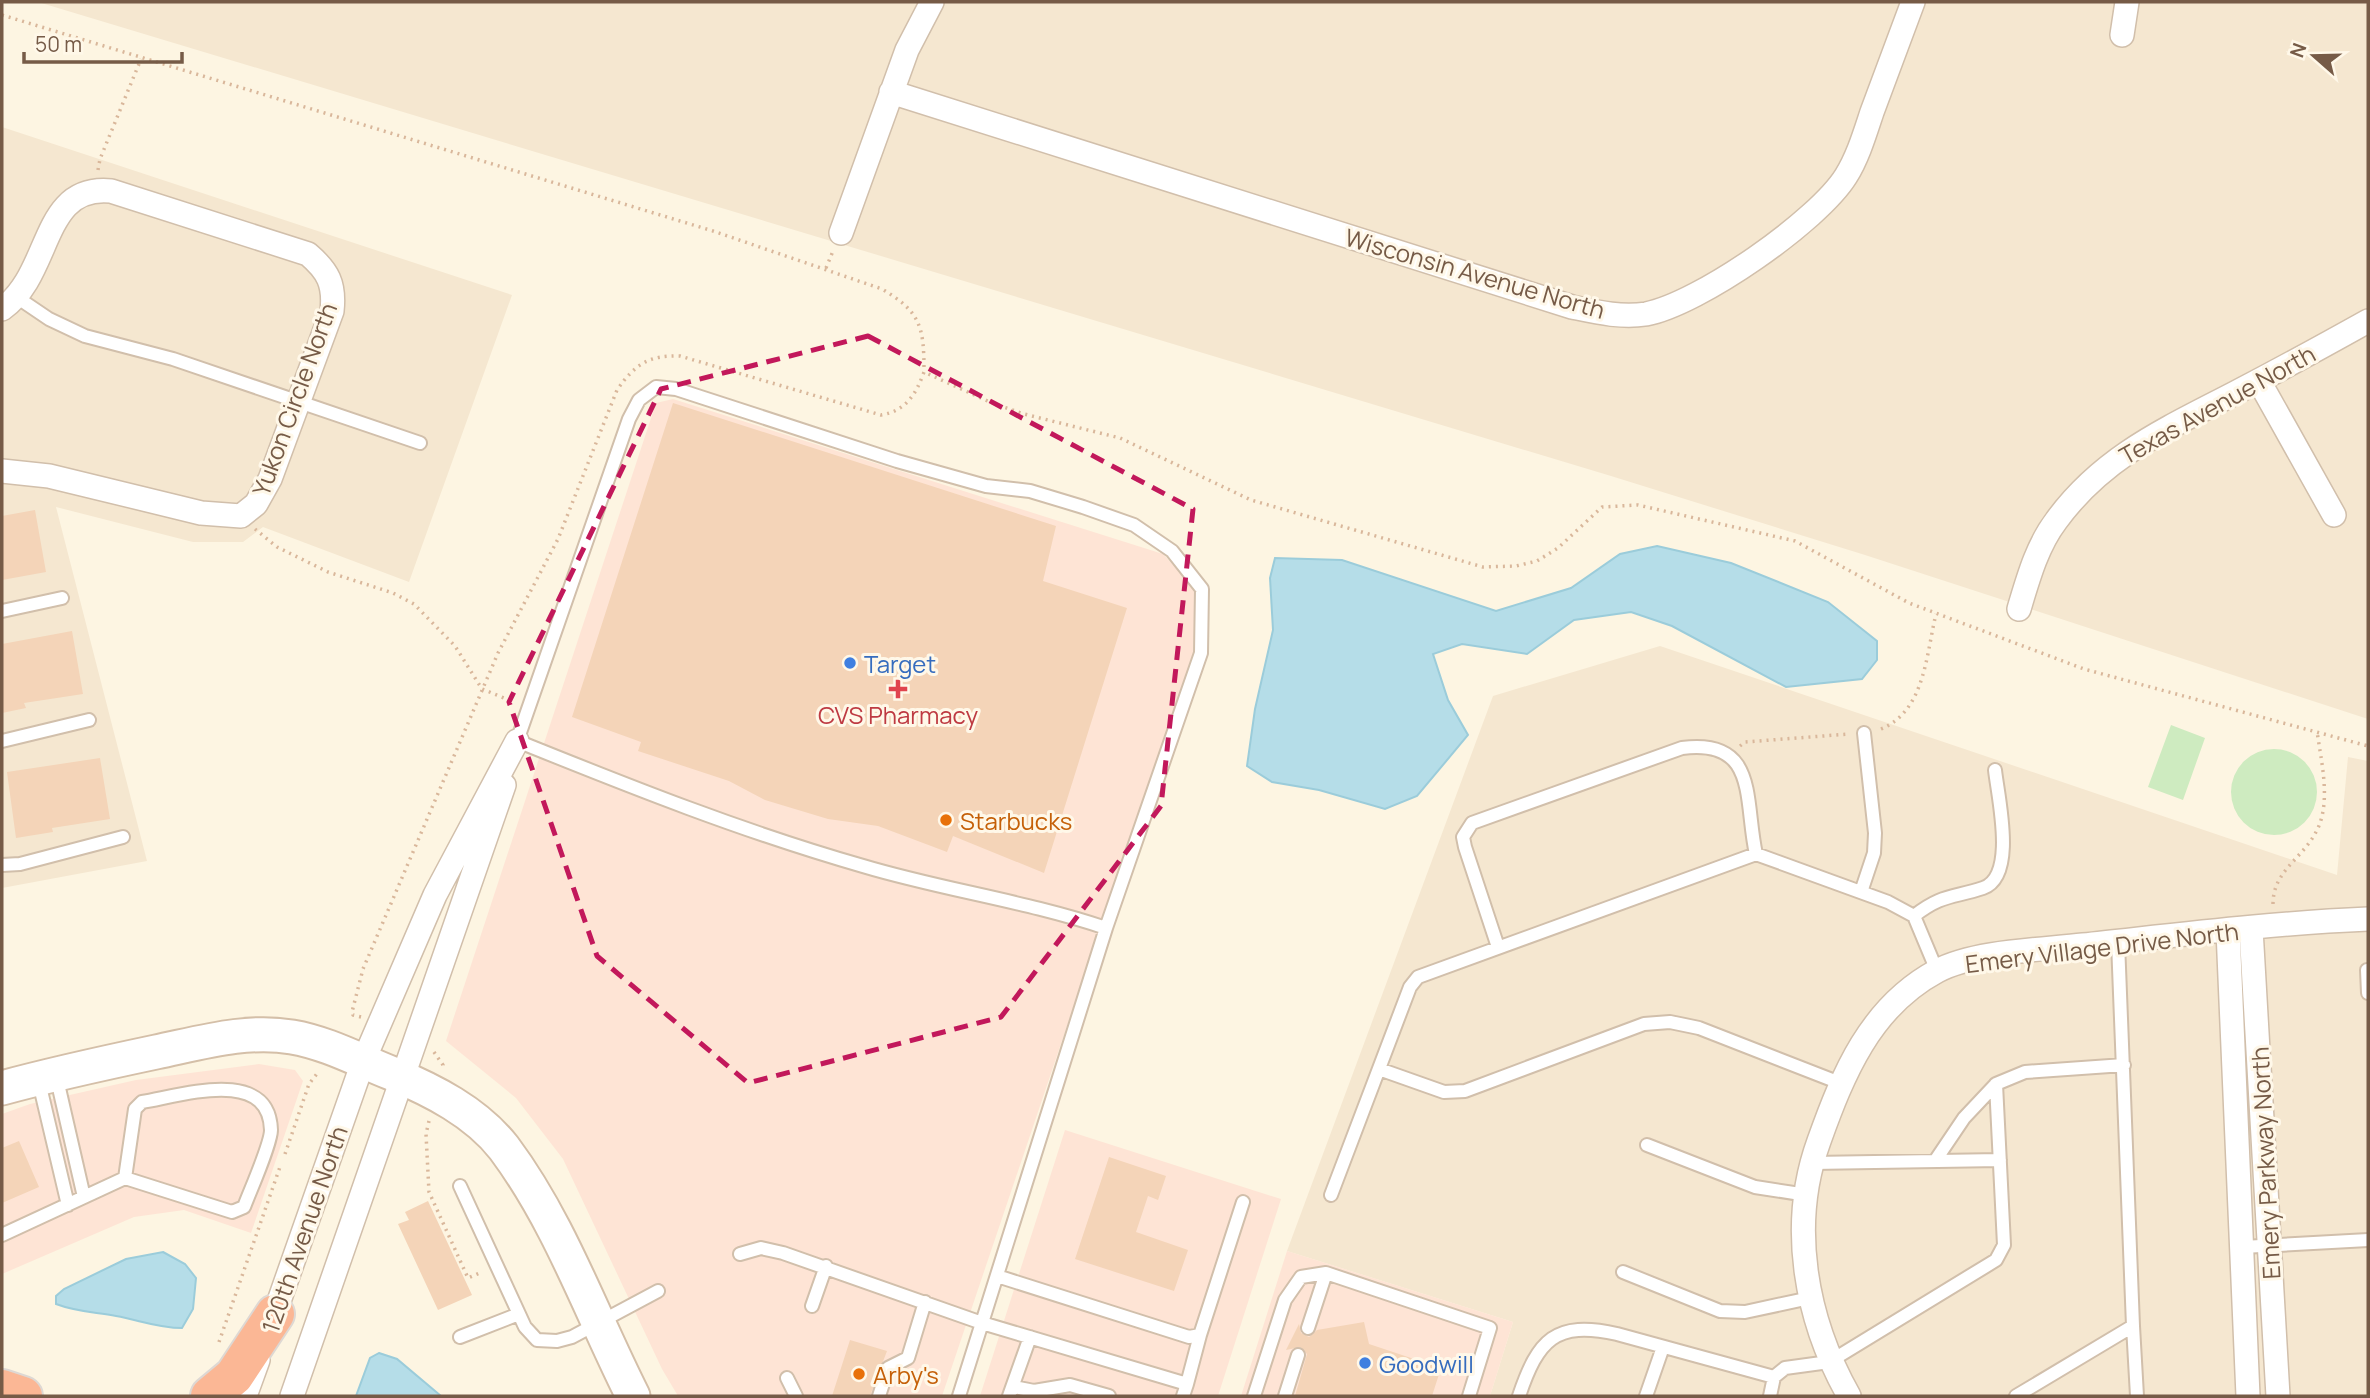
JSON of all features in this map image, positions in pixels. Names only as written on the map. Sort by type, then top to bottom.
[{"type":"highway","points":[[209,1396],[234,1376],[275,1314]]},
{"type":"highway","points":[[2,1390],[23,1396]]},
{"type":"street","points":[[841,233],[891,92],[920,20],[932,2]]},
{"type":"street","name":"Wisconsin Avenue North","points":[[891,92],[1572,307],[1609,315],[1647,314],[1684,300],[1717,282],[1827,202],[1847,175],[1862,141],[1913,2]]},
{"type":"street","points":[[2122,35],[2127,2]]},
{"type":"street","points":[[10,303],[37,267],[63,206],[77,195],[95,189]]},
{"type":"street","name":"Yukon Circle North","points":[[2,471],[49,476],[201,513],[241,516],[256,504],[270,479],[332,311],[334,291],[325,268],[308,254],[111,191],[95,189]]},
{"type":"street","name":"Texas Avenue North","points":[[2019,609],[2031,572],[2054,523],[2075,496],[2108,464],[2368,321]]},
{"type":"street","points":[[2259,381],[2334,516]]},
{"type":"street","name":"120th Avenue North","points":[[245,1396],[363,1062],[435,895],[517,741]]},
{"type":"street","name":"120th Avenue North","points":[[292,1396],[401,1077],[493,821],[517,741]]},
{"type":"street","name":"Emery Village Drive North","points":[[1849,1396],[1829,1362],[1810,1298],[1804,1245],[1807,1195],[1812,1163],[1840,1083],[1859,1047],[1882,1016],[1908,991],[1937,971],[1984,958],[2118,942],[2368,919]]},
{"type":"street","name":"Emery Parkway North","points":[[2262,928],[2278,1396]]},
{"type":"street","name":"Emery Parkway North","points":[[2228,931],[2248,1396]]},
{"type":"street","points":[[2,1088],[237,1036],[266,1035],[316,1042],[441,1096],[470,1116],[502,1145],[556,1231],[597,1324],[633,1396]]},
{"type":"lane","points":[[10,303],[85,336],[173,359],[420,443]]},
{"type":"lane","points":[[959,1396],[1105,928],[1201,653],[1202,589],[1172,551],[1134,525],[1030,491],[986,486],[897,461],[676,389],[656,387],[639,400],[629,419],[517,741],[687,810],[853,863],[1051,909],[1105,928]]},
{"type":"lane","points":[[2,611],[62,598]]},
{"type":"lane","points":[[2,741],[89,720]]},
{"type":"lane","points":[[1861,892],[1874,853],[1875,833],[1864,733]]},
{"type":"lane","points":[[1498,947],[1465,847],[1463,837],[1472,823],[1682,748],[1718,748],[1738,763],[1745,780],[1756,854]]},
{"type":"lane","points":[[1914,916],[1941,898],[1991,885],[1998,876],[2004,854],[1995,770]]},
{"type":"lane","points":[[2,865],[20,864],[123,837]]},
{"type":"lane","points":[[1331,1195],[1410,987],[1418,977],[1498,947],[1756,854],[1861,892],[1914,916],[1937,971]]},
{"type":"lane","points":[[2118,942],[2137,1396]]},
{"type":"lane","points":[[2367,970],[2368,993]]},
{"type":"lane","points":[[1379,1069],[1444,1091],[1465,1091],[1644,1024],[1670,1022],[1699,1028],[1840,1083]]},
{"type":"lane","points":[[1935,1161],[1964,1118],[1996,1084],[2025,1072],[2124,1065]]},
{"type":"lane","points":[[47,1076],[85,1197]]},
{"type":"lane","points":[[47,1076],[68,1205]]},
{"type":"lane","points":[[1770,1396],[1774,1377],[1785,1368],[1829,1362],[1996,1261],[2004,1245],[1996,1084]]},
{"type":"lane","points":[[2,1235],[125,1178],[232,1212],[244,1207],[271,1132],[267,1114],[257,1099],[242,1090],[142,1101],[135,1109],[125,1178]]},
{"type":"lane","points":[[1647,1144],[1755,1187],[1807,1195]]},
{"type":"lane","points":[[1812,1163],[2000,1160]]},
{"type":"lane","points":[[460,1186],[525,1327],[537,1339],[551,1342],[572,1337],[658,1291]]},
{"type":"lane","points":[[740,1255],[761,1248],[825,1266],[982,1323],[1185,1390],[1243,1202]]},
{"type":"lane","points":[[2242,1247],[2368,1240]]},
{"type":"lane","points":[[812,1306],[825,1266]]},
{"type":"lane","points":[[1623,1272],[1720,1311],[1745,1312],[1810,1298]]},
{"type":"lane","points":[[1307,1328],[1326,1273]]},
{"type":"lane","points":[[1254,1396],[1285,1300],[1301,1277],[1326,1273],[1490,1328],[1469,1396]]},
{"type":"lane","points":[[996,1276],[1189,1338],[1200,1335]]},
{"type":"lane","points":[[879,1396],[888,1368],[908,1358],[925,1302]]},
{"type":"lane","points":[[460,1337],[519,1314]]},
{"type":"lane","points":[[2016,1396],[2133,1326]]},
{"type":"lane","points":[[1520,1396],[1532,1360],[1550,1340],[1569,1330],[1594,1329],[1774,1377]]},
{"type":"lane","points":[[1030,1337],[1012,1392],[1050,1396]]},
{"type":"lane","points":[[1646,1396],[1663,1347]]},
{"type":"lane","points":[[1286,1396],[1298,1355]]},
{"type":"lane","points":[[787,1378],[796,1396]]},
{"type":"lane","points":[[1038,1395],[1070,1385],[1109,1396]]},
{"type":"path","points":[[2,15],[713,231],[882,289],[904,302],[919,321],[924,372],[916,392],[905,405],[893,413],[881,415],[680,356],[660,355],[645,360],[631,370],[617,390],[558,539],[482,689],[363,969],[352,1012],[353,1015],[361,1017]]},
{"type":"path","points":[[95,189],[100,159],[141,59]]},
{"type":"path","points":[[924,372],[992,403],[1120,438],[1251,500],[1483,567],[1516,566],[1537,561],[1558,548],[1602,507],[1638,505],[1795,541],[1877,587],[1936,614],[2092,672],[2368,746]]},
{"type":"path","points":[[241,516],[278,547],[302,560],[414,604],[455,646],[482,689],[528,707]]},
{"type":"path","points":[[1730,755],[1745,741],[1864,733],[1900,719],[1917,695],[1936,614]]},
{"type":"path","points":[[2262,928],[2276,881],[2307,846],[2323,815],[2322,765],[2317,731]]},
{"type":"path","points":[[217,1348],[309,1084]]},
{"type":"path","points":[[426,1134],[429,1192],[468,1278],[498,1265]]},
{"type":"highlighted area","points":[[868,336],[1193,509],[1161,806],[1001,1017],[748,1083],[597,956],[509,702],[661,389]]},
{"type":"shaded area","points":[[38,2],[2368,2],[2368,719],[1865,555],[1611,476]]},
{"type":"shaded area","points":[[2,127],[512,295],[409,582],[263,527],[243,542],[193,542],[56,507],[147,861],[2,888]]},
{"type":"shaded area","points":[[673,399],[1163,554],[1197,591],[1193,653],[942,1396],[678,1396],[662,1369],[563,1159],[516,1098],[446,1041],[656,403]]},
{"type":"shaded area","points":[[1660,646],[2337,875],[2348,757],[2368,761],[2368,1396],[1490,1396],[1513,1322],[1287,1251],[1493,696]]},
{"type":"shaded area","points":[[259,1064],[295,1070],[303,1081],[251,1233],[184,1210],[134,1217],[2,1274],[2,1114],[30,1104],[136,1080]]},
{"type":"shaded area","points":[[1065,1130],[1281,1199],[1218,1396],[980,1396]]},
{"type":"shaded area","points":[[1287,1251],[1513,1322],[1490,1396],[1241,1396]]},
{"type":"green space","points":[[2171,725],[2205,738],[2183,800],[2148,787]]},
{"type":"green space","points":[[2274,749],[2298,756],[2310,768],[2317,792],[2310,816],[2298,828],[2274,835],[2250,828],[2238,816],[2231,792],[2238,768],[2250,756]]},
{"type":"water","points":[[1657,546],[1731,563],[1828,602],[1877,641],[1877,660],[1862,679],[1786,687],[1672,626],[1631,612],[1574,620],[1527,654],[1462,644],[1433,654],[1448,700],[1468,735],[1417,796],[1385,809],[1319,790],[1272,782],[1247,766],[1255,709],[1273,630],[1270,578],[1275,558],[1342,560],[1496,611],[1571,588],[1620,554]]},
{"type":"water","points":[[163,1252],[185,1264],[196,1278],[193,1309],[182,1328],[56,1304],[56,1296],[64,1289],[126,1259]]},
{"type":"water","points":[[379,1353],[397,1359],[441,1396],[356,1396],[370,1358]]},
{"type":"building","name":"Target","points":[[673,403],[1056,526],[1043,581],[1127,608],[1044,873],[953,836],[947,852],[878,826],[828,819],[765,800],[729,781],[638,751],[641,742],[572,717]]},
{"type":"building","points":[[35,510],[46,572],[2,580],[2,516]]},
{"type":"building","points":[[72,631],[83,694],[24,703],[26,708],[2,713],[2,644]]},
{"type":"building","points":[[100,758],[110,819],[52,828],[53,832],[16,838],[7,772]]},
{"type":"building","points":[[19,1141],[39,1187],[2,1203],[2,1148]]},
{"type":"building","points":[[1109,1157],[1166,1176],[1158,1200],[1148,1196],[1136,1232],[1188,1250],[1174,1291],[1075,1259]]},
{"type":"building","points":[[428,1201],[472,1295],[438,1310],[398,1224],[409,1220],[405,1212]]},
{"type":"building","name":"Goodwill","points":[[1364,1322],[1369,1344],[1441,1368],[1432,1396],[1295,1396],[1307,1354],[1300,1347],[1286,1350],[1299,1324],[1301,1333],[1309,1337],[1317,1330]]},
{"type":"building","name":"Arby's","points":[[850,1340],[887,1351],[870,1396],[832,1396]]},
{"type":"place","name":"Target","points":[[850,663]]},
{"type":"place","name":"CVS Pharmacy","points":[[898,689]]},
{"type":"place","name":"Starbucks","points":[[946,820]]},
{"type":"place","name":"Goodwill","points":[[1365,1363]]},
{"type":"place","name":"Arby's","points":[[859,1374]]}]
